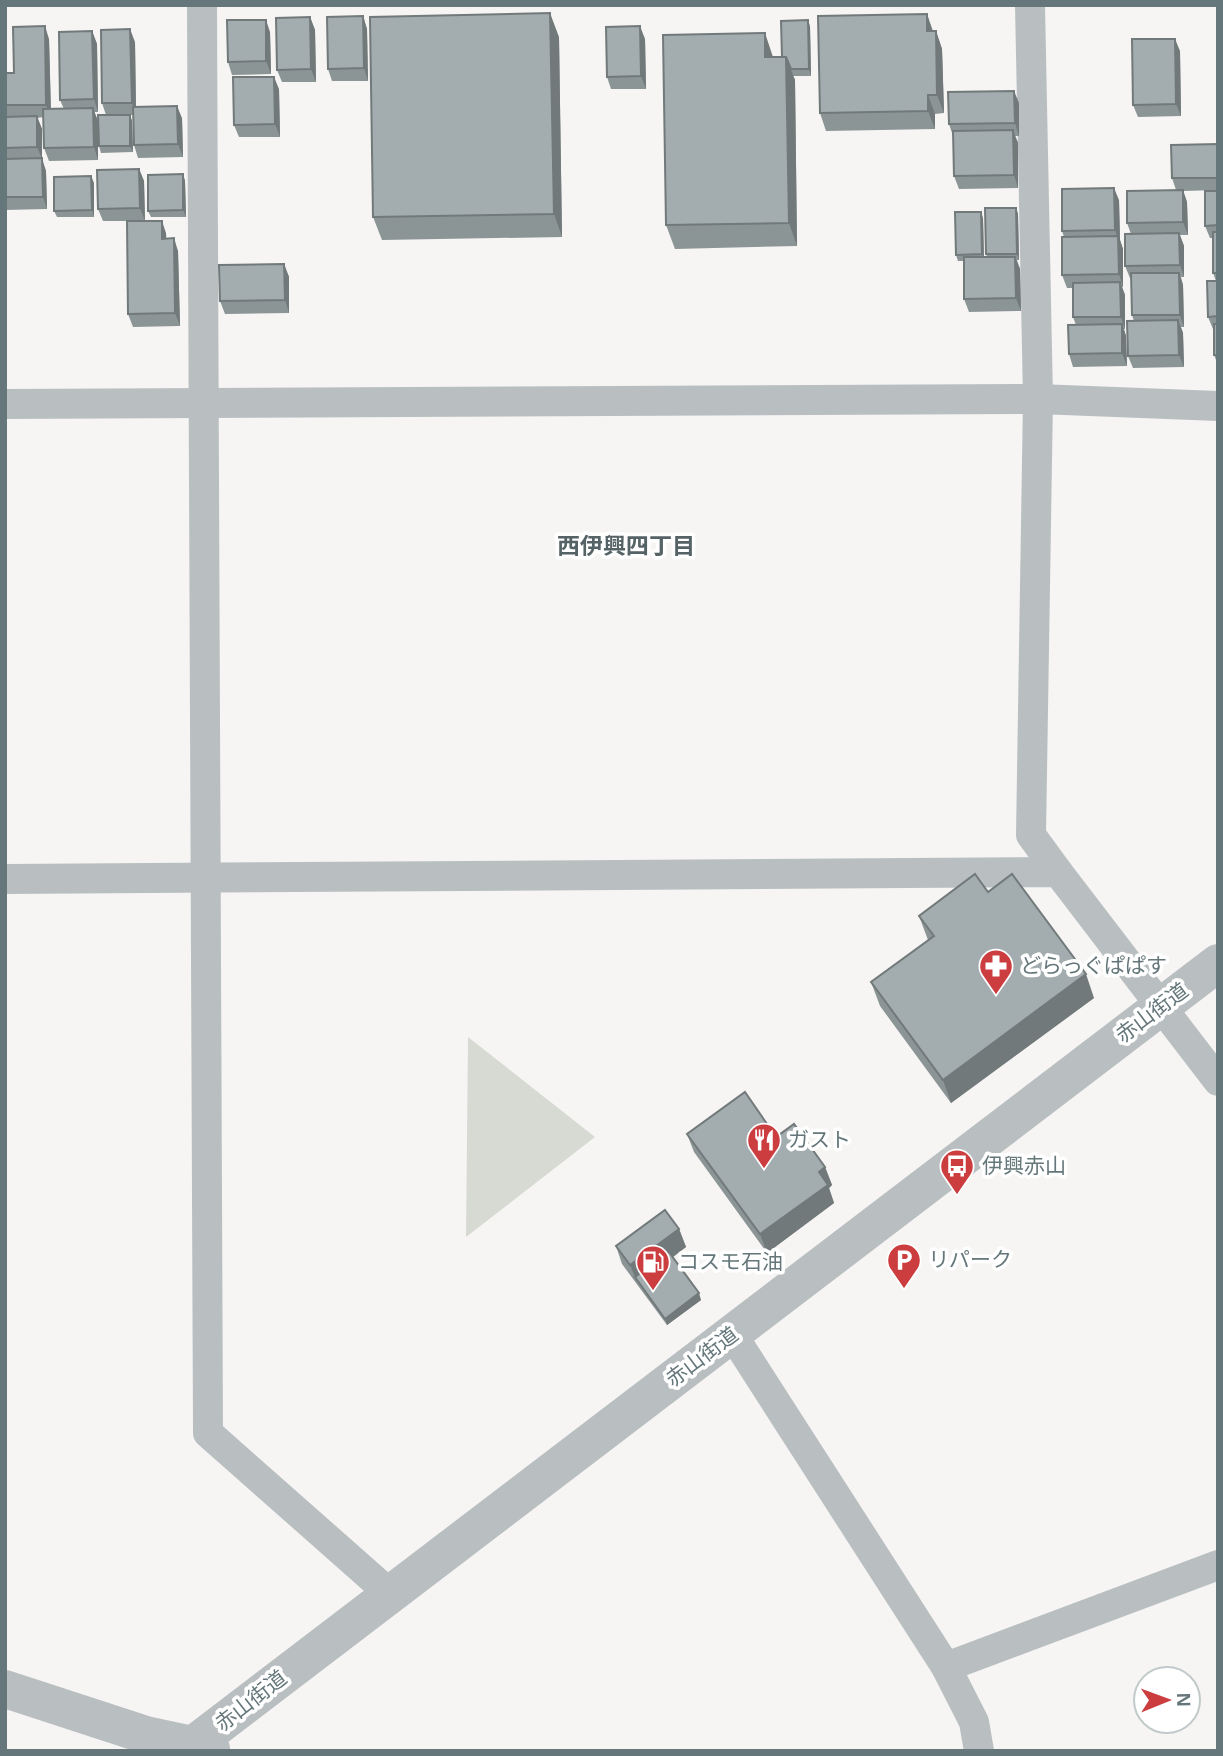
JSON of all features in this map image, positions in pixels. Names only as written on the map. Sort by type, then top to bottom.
[{"type":"street","points":[[202,5],[208,1433],[389,1593]]},
{"type":"street","points":[[1030,5],[1038,400],[1031,835],[1218,1081]]},
{"type":"street","points":[[5,404],[204,401],[1038,400],[1218,406]]},
{"type":"street","points":[[5,879],[1058,872]]},
{"type":"street","name":"赤山街道","points":[[199,1749],[389,1593],[1218,963]]},
{"type":"street","points":[[732,1334],[946,1667],[974,1722],[979,1751]]},
{"type":"street","points":[[946,1667],[1218,1565]]},
{"type":"street","points":[[5,1689],[199,1749]]},
{"type":"shaded area","points":[[468,1037],[595,1137],[466,1237]]},
{"type":"building","points":[[550,13],[554,214],[373,217],[370,17]]},
{"type":"building","points":[[927,14],[927,31],[936,31],[937,95],[928,95],[928,111],[820,113],[818,16]]},
{"type":"building","points":[[363,16],[364,68],[328,69],[327,17]]},
{"type":"building","points":[[310,17],[311,69],[277,70],[276,18]]},
{"type":"building","points":[[227,20],[266,20],[266,61],[228,62]]},
{"type":"building","points":[[808,20],[809,69],[791,69],[786,57],[782,57],[781,21]]},
{"type":"building","points":[[45,26],[46,105],[5,105],[5,73],[14,73],[13,27]]},
{"type":"building","points":[[640,26],[641,76],[607,77],[606,27]]},
{"type":"building","points":[[130,29],[132,103],[102,103],[101,30]]},
{"type":"building","points":[[92,31],[94,99],[60,100],[59,32]]},
{"type":"building","points":[[765,33],[765,57],[786,57],[789,223],[666,225],[663,35]]},
{"type":"building","points":[[1132,39],[1175,39],[1176,104],[1133,105]]},
{"type":"building","points":[[233,77],[274,77],[275,124],[234,125]]},
{"type":"building","points":[[1014,91],[1015,123],[949,124],[948,92]]},
{"type":"building","points":[[177,106],[178,144],[134,145],[133,107]]},
{"type":"building","points":[[93,108],[94,147],[44,148],[43,109]]},
{"type":"building","points":[[98,115],[130,115],[130,146],[99,146]]},
{"type":"building","points":[[37,116],[37,147],[5,148],[5,117]]},
{"type":"building","points":[[1013,130],[1014,175],[954,176],[953,131]]},
{"type":"building","points":[[1218,144],[1218,178],[1172,178],[1171,145]]},
{"type":"building","points":[[42,158],[43,197],[5,197],[5,159]]},
{"type":"building","points":[[139,169],[140,208],[98,209],[97,170]]},
{"type":"building","points":[[183,174],[183,210],[148,211],[148,175]]},
{"type":"building","points":[[91,176],[92,210],[54,211],[54,177]]},
{"type":"building","points":[[1114,188],[1115,230],[1062,231],[1062,189]]},
{"type":"building","points":[[1183,190],[1183,222],[1127,223],[1127,191]]},
{"type":"building","points":[[1205,191],[1218,191],[1218,225],[1205,226]]},
{"type":"building","points":[[985,208],[1016,208],[1017,254],[986,254]]},
{"type":"building","points":[[955,212],[981,212],[982,254],[956,255]]},
{"type":"building","points":[[127,221],[162,221],[162,239],[174,238],[175,313],[128,314]]},
{"type":"building","points":[[1213,232],[1218,232],[1218,273],[1213,273]]},
{"type":"building","points":[[1179,233],[1180,265],[1125,266],[1125,234]]},
{"type":"building","points":[[1118,236],[1119,274],[1062,275],[1062,237]]},
{"type":"building","points":[[964,257],[1015,257],[1016,298],[964,299]]},
{"type":"building","points":[[284,264],[285,300],[220,301],[219,265]]},
{"type":"building","points":[[1131,273],[1179,273],[1180,315],[1132,315]]},
{"type":"building","points":[[1207,281],[1218,281],[1218,316],[1208,317]]},
{"type":"building","points":[[1120,282],[1121,317],[1073,317],[1073,283]]},
{"type":"building","points":[[1178,320],[1179,355],[1128,356],[1127,321]]},
{"type":"building","points":[[1122,324],[1122,353],[1069,354],[1068,325]]},
{"type":"building","points":[[1214,324],[1218,324],[1218,355],[1214,355]]},
{"type":"building","points":[[975,874],[988,892],[1012,874],[1086,974],[943,1080],[871,982],[934,936],[919,916]]},
{"type":"building","name":"ガスト","points":[[745,1092],[776,1137],[794,1124],[825,1167],[819,1172],[828,1185],[760,1234],[687,1134]]},
{"type":"building","points":[[665,1210],[679,1229],[630,1265],[616,1246]]},
{"type":"building","points":[[669,1252],[699,1293],[665,1319],[635,1277]]},
{"type":"place","name":"どらっぐぱぱす","points":[[996,996]]},
{"type":"place","name":"ガスト","points":[[764,1170]]},
{"type":"place","name":"伊興赤山","points":[[957,1196]]},
{"type":"place","name":"リパーク","points":[[904,1290]]},
{"type":"place","name":"コスモ石油","points":[[653,1292]]},
{"type":"district","name":"西伊興四丁目","points":[[626,546]]}]
